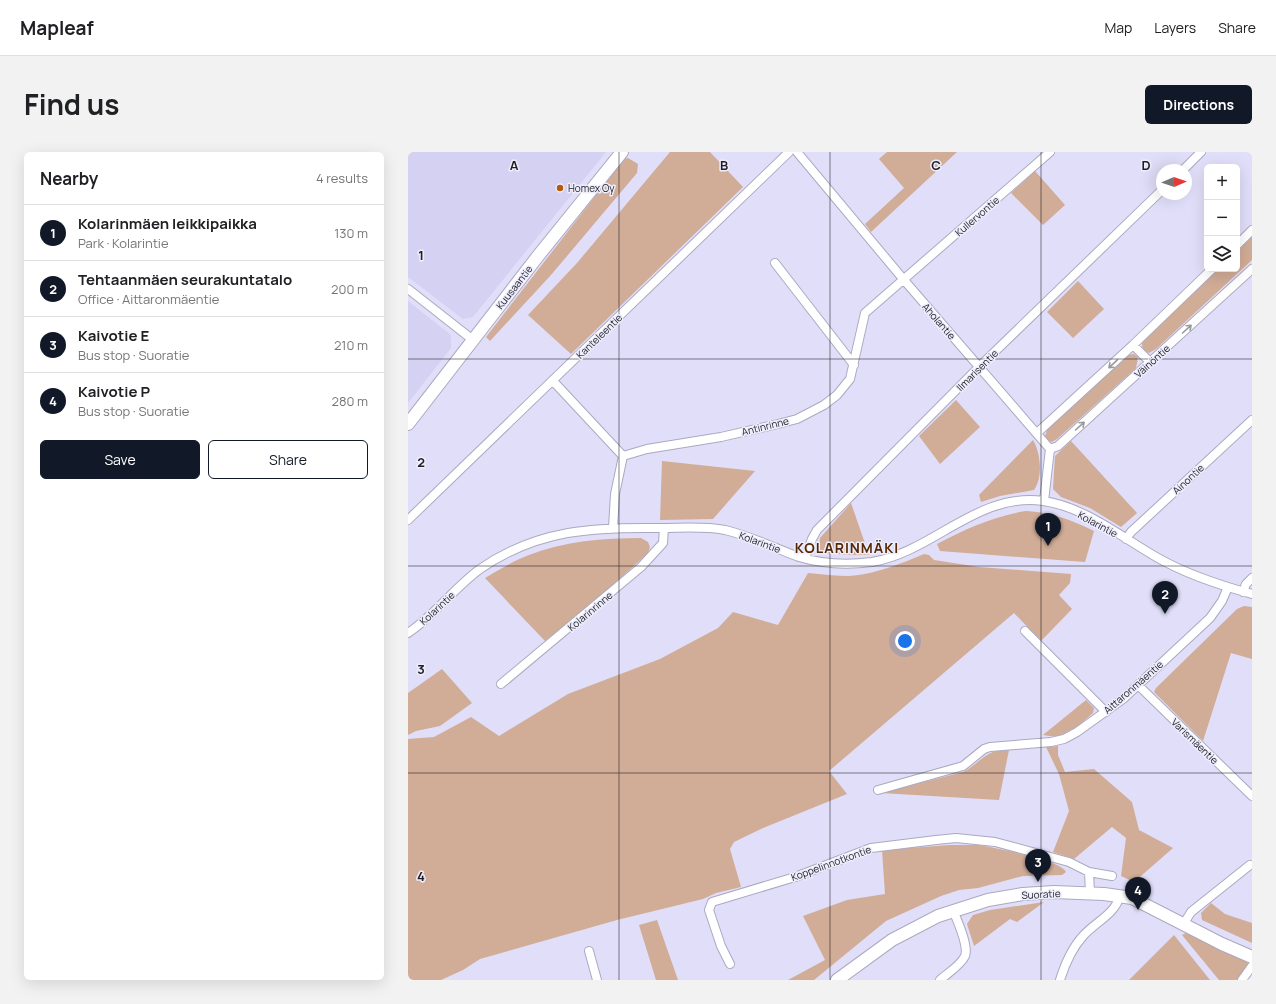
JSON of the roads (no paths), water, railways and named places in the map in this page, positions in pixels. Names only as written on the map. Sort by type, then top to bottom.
[{"type":"street","name":"Kuusaantie","points":[[408,424],[622,152]]},
{"type":"street","name":"Kanteleentie","points":[[408,520],[789,152]]},
{"type":"street","name":"Aholantie","points":[[797,152],[904,280],[980,366],[1050,449]]},
{"type":"street","name":"Kullervontie","points":[[904,280],[1050,152]]},
{"type":"street","points":[[1189,164],[1202,152]]},
{"type":"street","name":"Ilmarisentie","points":[[805,558],[807,549],[817,530],[980,366],[1156,196]]},
{"type":"street","points":[[1240,241],[1252,230]]},
{"type":"street","points":[[775,263],[854,365]]},
{"type":"street","name":"Väinöntie","points":[[1050,449],[1058,446],[1252,269]]},
{"type":"street","points":[[1037,434],[1209,272]]},
{"type":"street","name":"Antinrinne","points":[[623,456],[647,449],[721,437],[797,419],[811,412],[837,395],[850,379],[865,313],[904,280]]},
{"type":"street","points":[[408,289],[473,340]]},
{"type":"street","points":[[1133,345],[1150,362]]},
{"type":"street","points":[[552,381],[623,456],[615,494],[613,528]]},
{"type":"street","name":"Ainontie","points":[[1126,539],[1131,532],[1252,420]]},
{"type":"street","points":[[1044,501],[1050,449]]},
{"type":"street","name":"Kolarintie","points":[[408,633],[478,571],[510,552],[550,536],[581,530],[613,528],[725,530],[805,558],[832,563],[871,562],[890,558],[908,550],[971,515],[996,505],[1023,501],[1044,501],[1061,505],[1088,517],[1185,573],[1206,581],[1252,594]]},
{"type":"street","name":"Kolarinrinne","points":[[501,684],[641,568],[663,543],[664,528]]},
{"type":"street","points":[[1243,592],[1246,584],[1252,578]]},
{"type":"street","name":"Aittaronmäentie","points":[[878,790],[963,766],[984,749],[990,747],[1042,743],[1064,739],[1077,732],[1106,712],[1138,685],[1210,618],[1222,601],[1228,587]]},
{"type":"street","points":[[1025,631],[1106,712]]},
{"type":"street","name":"Varismäentie","points":[[1138,685],[1252,796]]},
{"type":"street","name":"Koppelinnotkontie","points":[[730,964],[721,946],[709,910],[712,902],[795,877],[872,848],[930,840],[977,839],[1069,862],[1089,872]]},
{"type":"street","points":[[1183,925],[1191,912],[1250,865]]},
{"type":"street","points":[[1090,893],[1089,872],[1112,876]]},
{"type":"street","name":"Suoratie","points":[[837,980],[873,952],[904,932],[953,910],[988,900],[1023,894],[1054,892],[1120,895],[1142,902],[1183,925],[1252,957]]},
{"type":"street","points":[[1060,980],[1073,950],[1093,926],[1115,909],[1120,895]]},
{"type":"street","points":[[940,980],[962,960],[966,954],[966,946],[953,910]]},
{"type":"street","points":[[589,951],[597,980]]},
{"type":"street","points":[[1242,980],[1252,966]]},
{"type":"place","name":"Homex Oy","points":[[560,188]]},
{"type":"place","name":"Kolarinmäen leikkipaikka","points":[[1048,546]]},
{"type":"place","name":"Tehtaanmäen seurakuntatalo","points":[[1165,614]]},
{"type":"place","name":"Kaivotie E","points":[[1038,882]]},
{"type":"place","name":"Kaivotie P","points":[[1138,910]]},
{"type":"district","name":"KOLARINMÄKI","points":[[847,548]]}]
